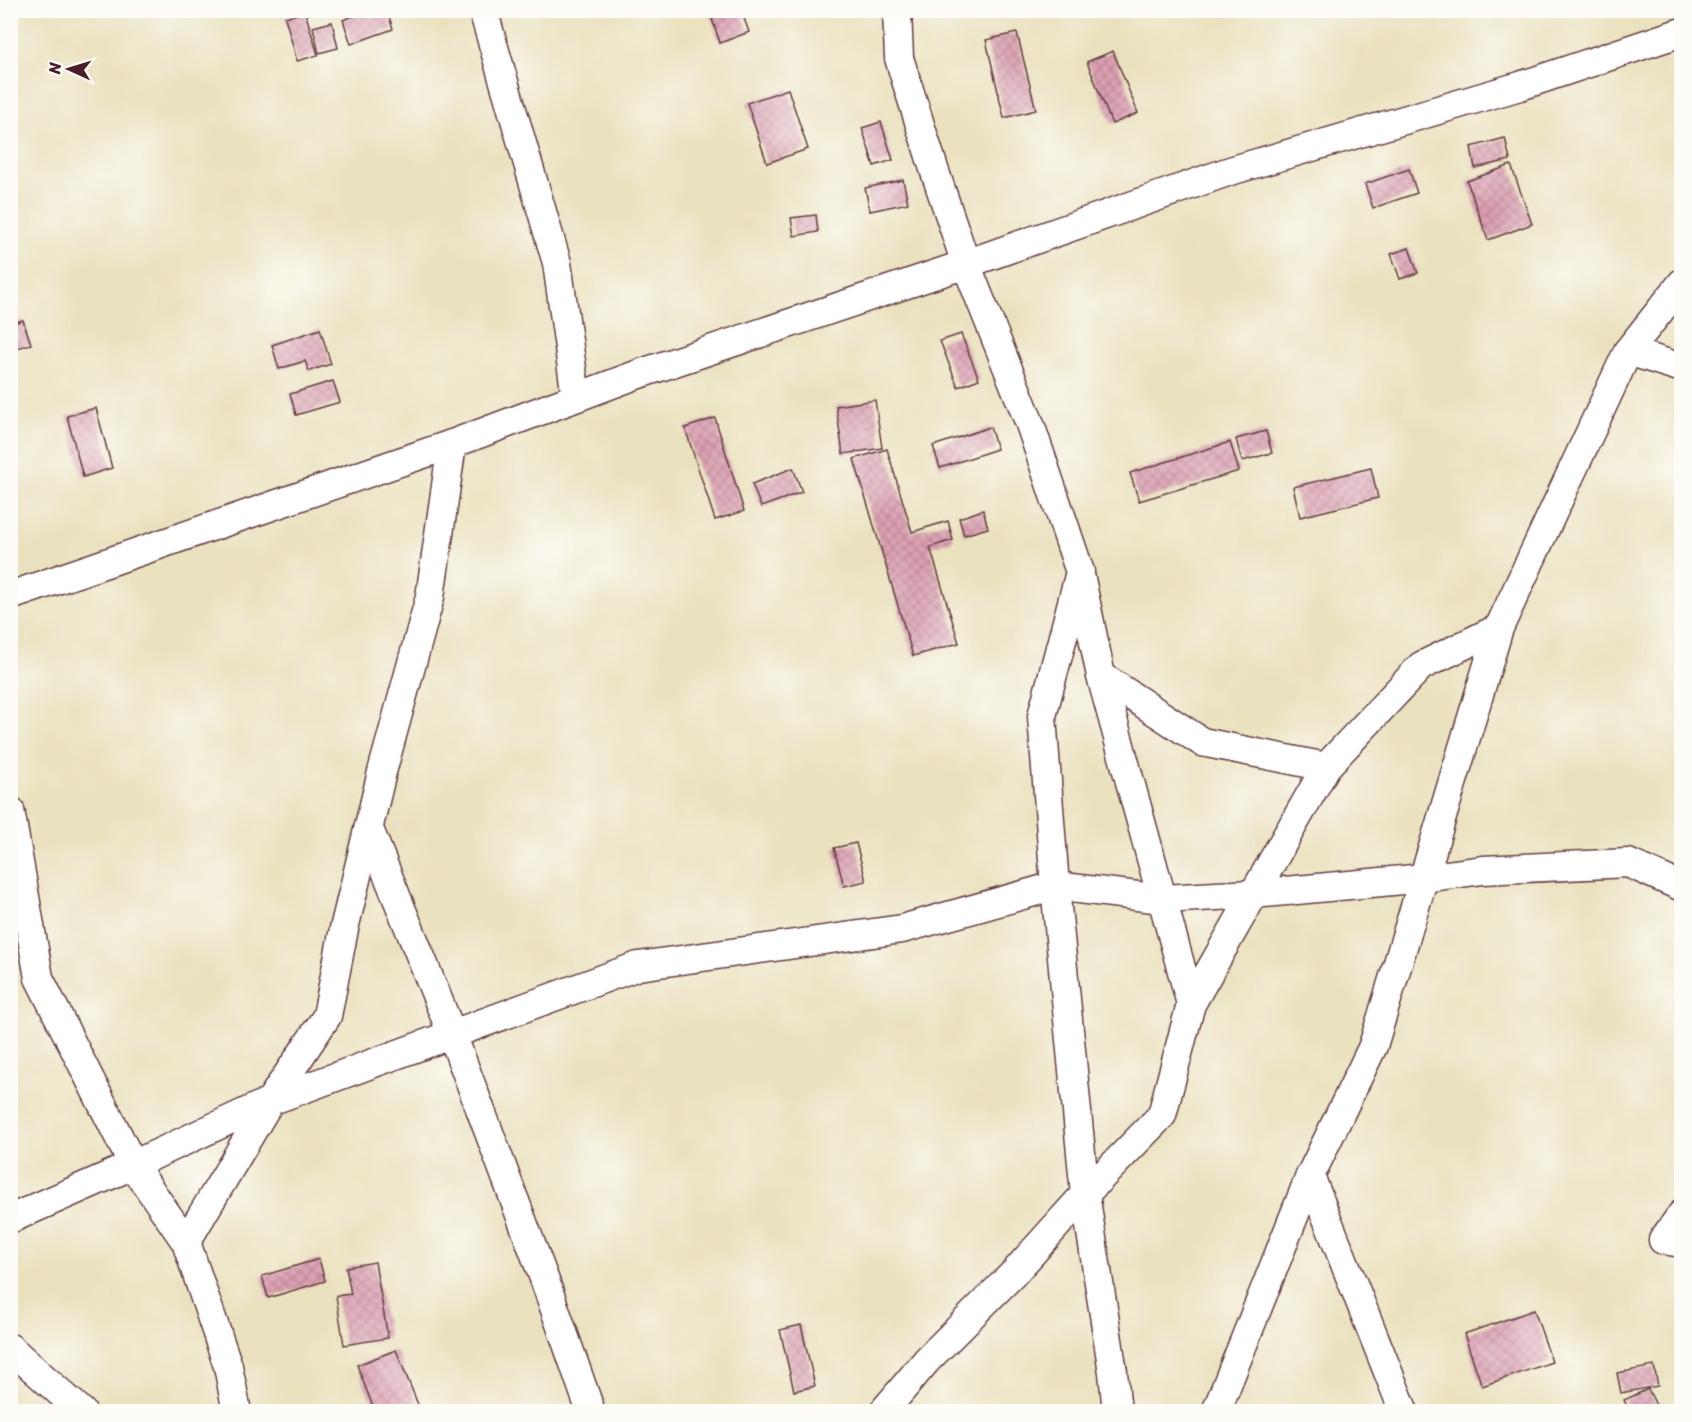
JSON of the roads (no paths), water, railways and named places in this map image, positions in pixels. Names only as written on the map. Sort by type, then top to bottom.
[{"type":"street","points":[[483,10],[557,263],[576,397]]},
{"type":"street","points":[[897,10],[899,58],[934,169],[966,264],[1029,424],[1080,572],[1101,676],[1191,1004]]},
{"type":"street","points":[[10,596],[452,444],[576,397],[1230,171],[1520,86],[1682,32]]},
{"type":"street","points":[[1216,1412],[1310,1176],[1373,1046],[1499,628],[1628,351],[1682,283]]},
{"type":"street","points":[[1628,351],[1682,368]]},
{"type":"street","points":[[186,1242],[270,1101],[327,1016],[344,929],[382,772],[430,597],[452,444]]},
{"type":"street","points":[[1080,572],[1042,716],[1055,886],[1086,1194],[1117,1412]]},
{"type":"street","points":[[883,1412],[927,1360],[1014,1273],[1162,1115],[1191,1004],[1326,767],[1421,666],[1499,628]]},
{"type":"street","points":[[1101,676],[1202,742],[1326,767]]},
{"type":"street","points":[[10,810],[39,978],[133,1165],[186,1242],[228,1366],[237,1412]]},
{"type":"street","points":[[369,829],[452,1034],[545,1281],[591,1412]]},
{"type":"street","points":[[10,1219],[270,1101],[638,966],[902,929],[1055,886],[1162,899],[1253,894],[1424,878],[1483,870],[1628,863],[1682,887]]},
{"type":"street","points":[[1310,1176],[1404,1412]]},
{"type":"street","points":[[1682,1215],[1663,1240],[1682,1244]]},
{"type":"street","points":[[10,1348],[82,1412]]}]
